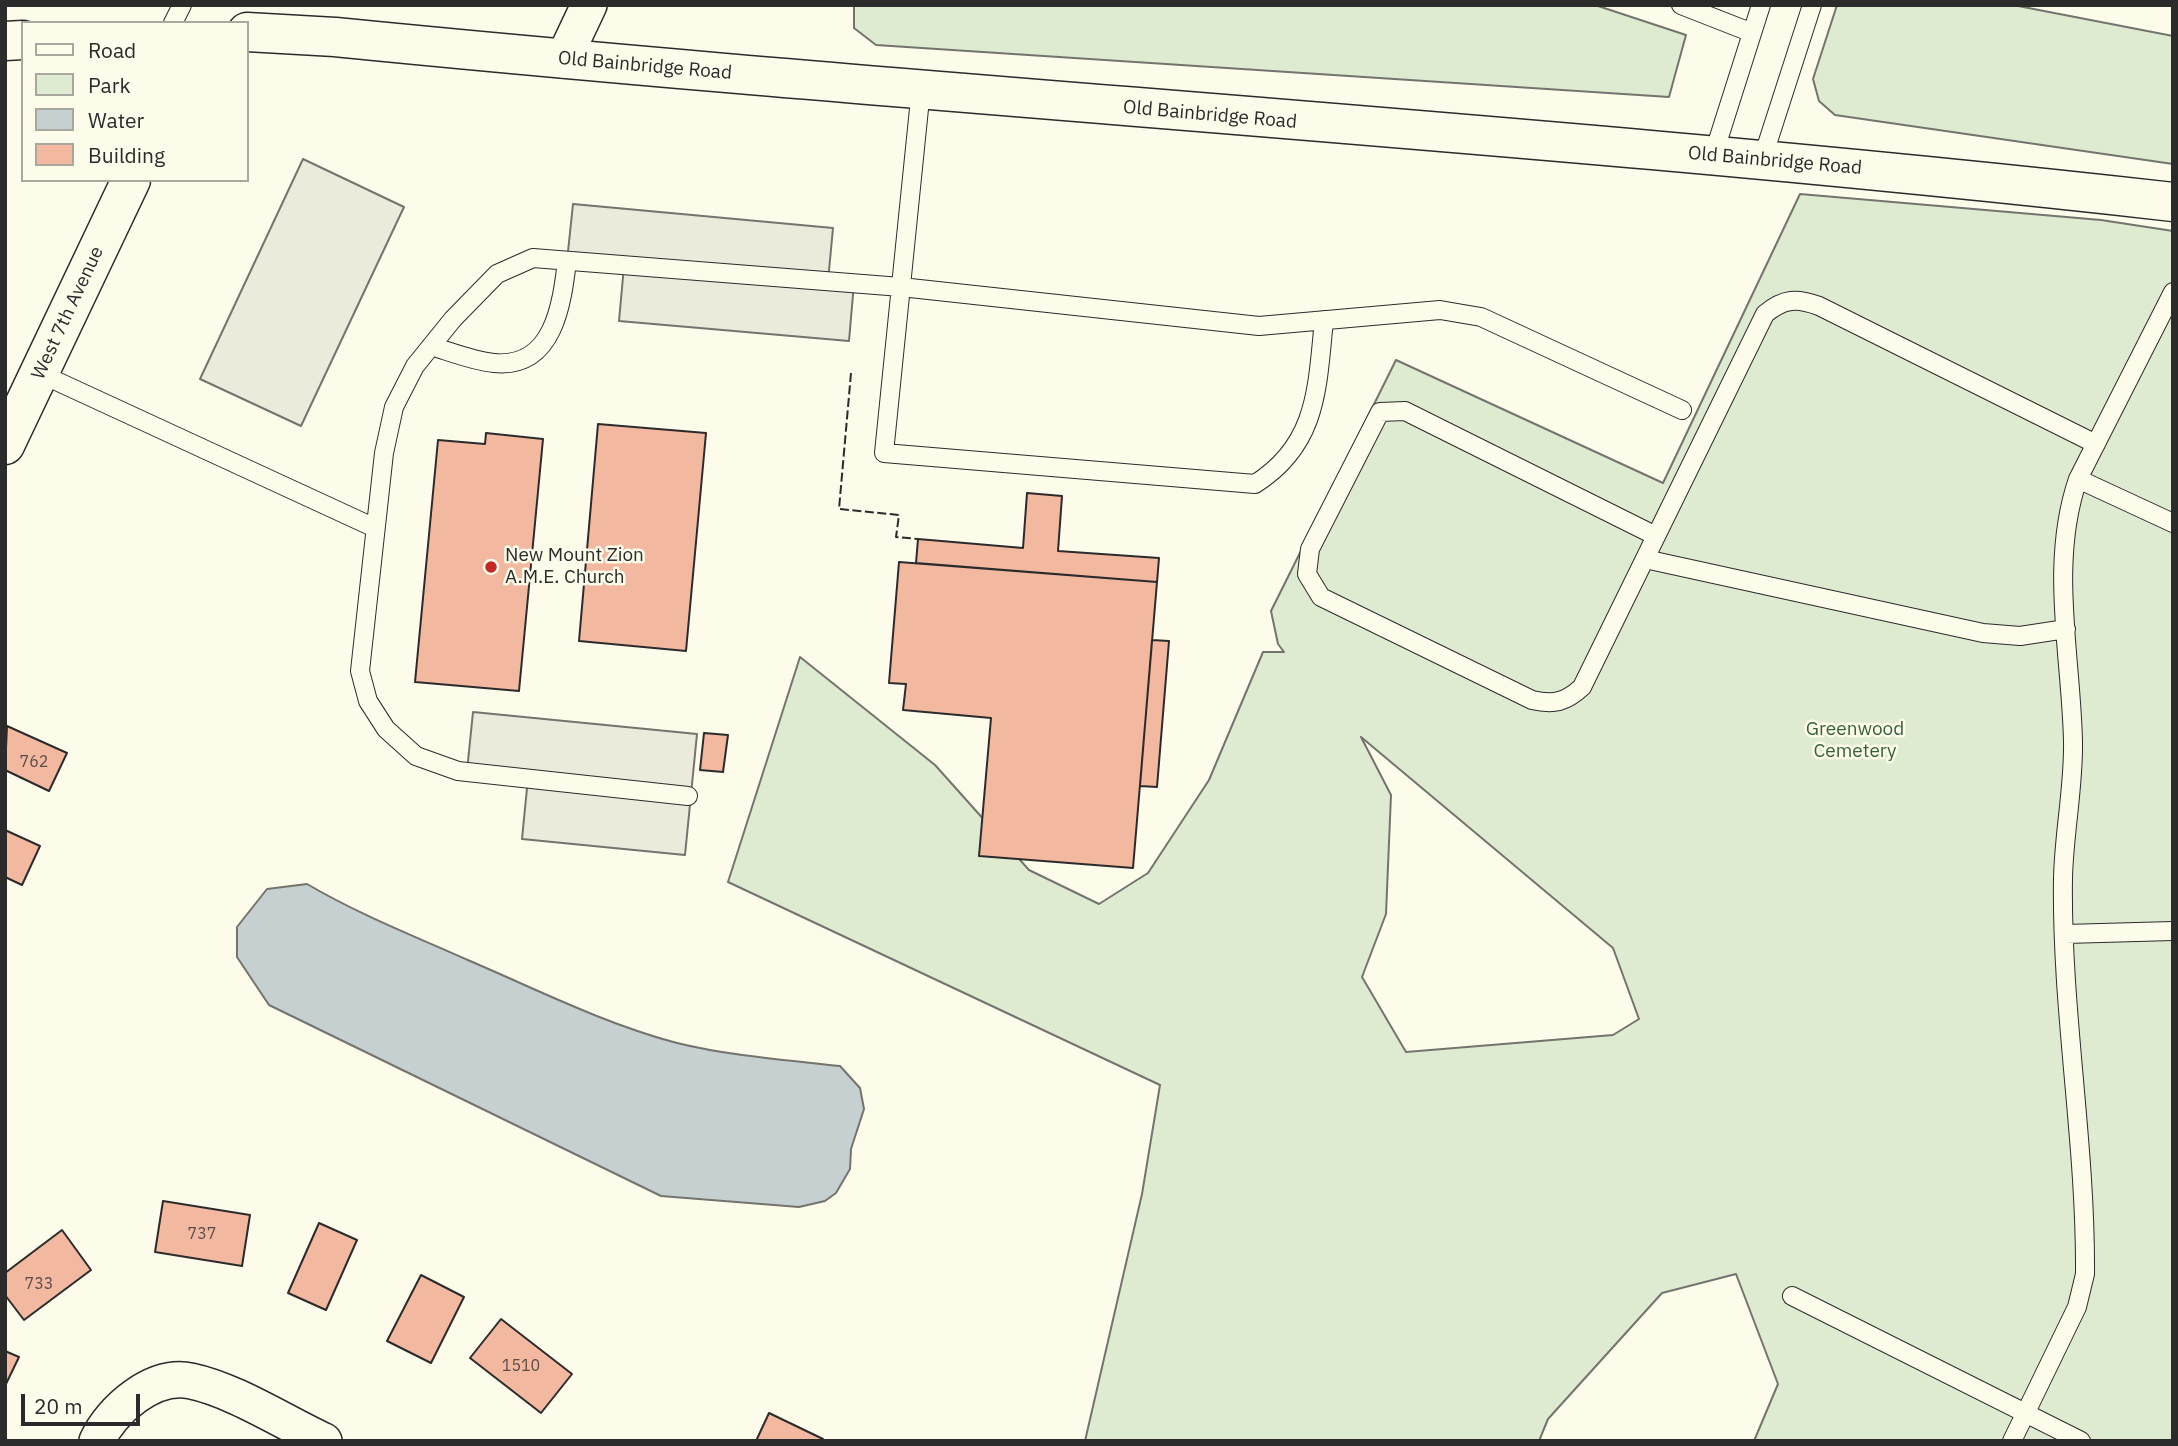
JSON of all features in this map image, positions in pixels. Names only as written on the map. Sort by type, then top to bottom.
[{"type":"main road","name":"Old Bainbridge Road","points":[[248,32],[335,37],[563,60],[1906,172],[2173,202]]},
{"type":"main road","name":"West 7th Avenue","points":[[5,445],[130,182]]},
{"type":"street","points":[[563,60],[589,5]]},
{"type":"street","points":[[97,1441],[106,1422],[128,1401],[162,1384],[189,1381],[219,1391],[324,1441]]},
{"type":"lane","points":[[174,21],[183,5]]},
{"type":"lane","points":[[1681,5],[1750,32]]},
{"type":"lane","points":[[1713,156],[1750,32],[1761,5]]},
{"type":"lane","points":[[1762,160],[1812,5]]},
{"type":"lane","points":[[921,89],[884,453],[1255,484],[1279,468],[1299,440],[1315,399],[1324,320]]},
{"type":"lane","points":[[688,796],[458,771],[416,757],[386,729],[368,701],[360,671],[384,453],[394,407],[415,366],[430,346],[497,274],[533,258],[901,287],[1259,326],[1440,310],[1481,317],[1682,410]]},
{"type":"lane","points":[[430,346],[495,363],[517,360],[536,350],[551,333],[561,313],[567,261]]},
{"type":"lane","points":[[2012,1441],[2077,1307],[2085,1274],[2063,878],[2073,742],[2063,549],[2068,509],[2078,479],[2173,292]]},
{"type":"lane","points":[[1656,536],[1405,411],[1380,412],[1310,549],[1307,574],[1321,597],[1532,700],[1560,703],[1582,687],[1765,314],[1777,304],[1791,300],[1799,299],[1819,306],[2096,444]]},
{"type":"lane","points":[[39,373],[375,528]]},
{"type":"lane","points":[[2078,479],[2173,523]]},
{"type":"lane","points":[[1645,559],[1983,633],[2020,636],[2066,629]]},
{"type":"lane","points":[[2065,934],[2173,931]]},
{"type":"lane","points":[[1792,1296],[2081,1441]]},
{"type":"green space","points":[[854,5],[1595,5],[1686,35],[1669,97],[876,45],[854,28]]},
{"type":"green space","points":[[1837,5],[2013,5],[2173,36],[2173,164],[1835,115],[1819,101],[1813,79]]},
{"type":"green space","name":"Greenwood Cemetery","points":[[1800,194],[2101,220],[2173,231],[2173,1441],[1754,1441],[1778,1384],[1736,1274],[1662,1293],[1548,1419],[1539,1441],[1085,1441],[1142,1194],[1160,1085],[728,882],[800,657],[935,765],[1029,870],[1099,904],[1148,873],[1209,780],[1263,652],[1284,652],[1278,644],[1271,611],[1396,360],[1663,483]],"holes":[[[1361,737],[1613,948],[1639,1019],[1613,1035],[1406,1052],[1362,977],[1386,914],[1391,795]]]},
{"type":"shaded area","points":[[303,159],[404,207],[301,426],[200,379]]},
{"type":"shaded area","points":[[573,204],[833,228],[828,281],[854,283],[849,341],[619,321],[624,266],[567,261]]},
{"type":"shaded area","points":[[473,712],[697,734],[685,855],[522,839],[528,778],[467,771]]},
{"type":"water","points":[[307,884],[387,925],[572,1006],[650,1035],[717,1051],[840,1066],[860,1088],[864,1109],[851,1149],[850,1169],[836,1193],[825,1201],[799,1207],[661,1196],[269,1005],[237,957],[237,927],[267,889]]},
{"type":"building","points":[[598,424],[706,433],[686,651],[579,641]]},
{"type":"building","points":[[486,433],[543,439],[519,691],[415,682],[438,440],[485,444]]},
{"type":"building","points":[[1027,493],[1062,496],[1058,551],[1159,558],[1157,582],[916,563],[918,539],[1023,548]]},
{"type":"building","points":[[899,562],[1157,582],[1133,868],[979,856],[991,718],[903,710],[906,684],[889,683]]},
{"type":"building","points":[[1152,640],[1169,641],[1157,787],[1140,786]]},
{"type":"building","points":[[7,726],[67,753],[49,791],[5,770]]},
{"type":"building","points":[[704,733],[728,735],[723,772],[700,770]]},
{"type":"building","points":[[5,830],[40,846],[22,885],[5,877]]},
{"type":"building","points":[[163,1201],[250,1215],[242,1266],[155,1252]]},
{"type":"building","points":[[319,1223],[357,1240],[326,1310],[288,1293]]},
{"type":"building","points":[[62,1230],[91,1270],[24,1320],[5,1295],[5,1273]]},
{"type":"building","points":[[421,1275],[464,1297],[431,1363],[387,1341]]},
{"type":"building","points":[[501,1319],[572,1374],[541,1413],[470,1358]]},
{"type":"building","points":[[5,1351],[19,1357],[5,1386]]},
{"type":"building","points":[[769,1413],[823,1439],[822,1441],[756,1441]]},
{"type":"fence","points":[[851,373],[839,509],[899,515],[896,537],[918,539]]},
{"type":"place","name":"New Mount Zion A.M.E. Church","points":[[491,567]]}]
